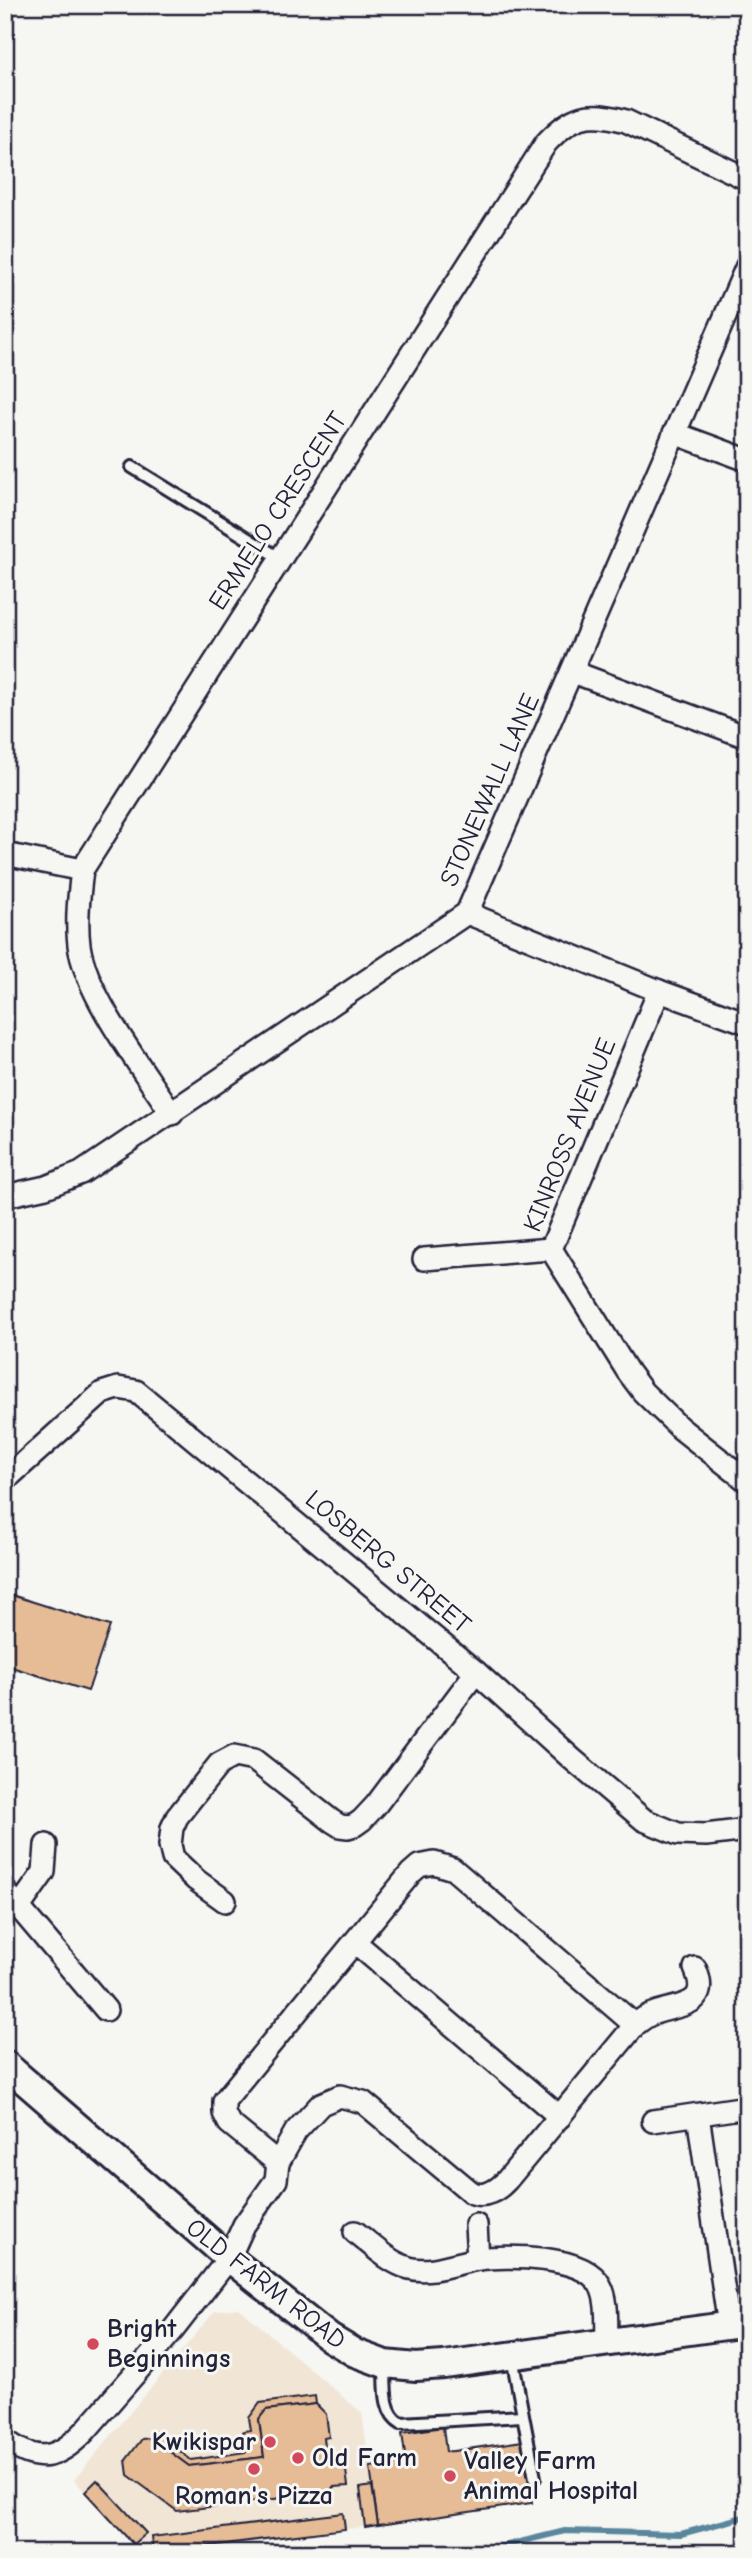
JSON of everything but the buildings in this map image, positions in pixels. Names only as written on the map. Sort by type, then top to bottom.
[{"type":"street","name":"ERMELO CRESCENT","points":[[172,1114],[120,1034],[88,977],[79,946],[78,916],[82,870],[546,144],[559,130],[572,120],[590,115],[609,116],[626,121],[747,179]]},
{"type":"street","name":"STONEWALL LANE","points":[[5,1196],[46,1188],[81,1173],[467,913],[747,266]]},
{"type":"street","points":[[674,433],[747,460]]},
{"type":"street","points":[[573,672],[747,737]]},
{"type":"street","points":[[5,854],[82,870]]},
{"type":"street","points":[[467,913],[659,991],[747,1023]]},
{"type":"street","name":"KINROSS AVENUE","points":[[659,991],[551,1249],[643,1392],[680,1427],[747,1481]]},
{"type":"street","points":[[424,1259],[551,1249]]},
{"type":"street","name":"LOSBERG STREET","points":[[5,1480],[102,1393],[118,1388],[136,1391],[476,1672],[572,1759],[653,1825],[693,1836],[747,1830]]},
{"type":"street","points":[[225,1901],[196,1880],[173,1858],[170,1845],[172,1828],[177,1817],[219,1764],[234,1756],[254,1760],[332,1821],[340,1826],[355,1825],[376,1805],[476,1672]]},
{"type":"street","points":[[20,1906],[44,1872],[46,1845]]},
{"type":"street","points":[[278,2163],[229,2123],[224,2113],[224,2101],[419,1866],[445,1865],[453,1869],[635,2025]]},
{"type":"street","points":[[5,1891],[106,2010]]},
{"type":"street","points":[[356,1943],[560,2117]]},
{"type":"street","points":[[5,2440],[27,2454],[41,2457],[55,2455],[70,2446],[173,2330],[229,2258],[244,2225],[276,2180],[278,2163],[296,2131],[312,2113],[331,2098],[340,2096],[363,2102],[471,2192],[475,2195],[484,2194],[502,2186],[635,2025],[652,2014],[693,2001],[700,1981],[695,1968]]},
{"type":"street","name":"OLD FARM ROAD","points":[[5,2064],[229,2258],[330,2338],[355,2353],[384,2364],[416,2367],[607,2344],[738,2324]]},
{"type":"street","points":[[653,2121],[747,2107]]},
{"type":"street","points":[[698,2115],[738,2324]]},
{"type":"street","points":[[476,2225],[478,2259]]},
{"type":"street","points":[[355,2232],[388,2258],[407,2268],[429,2269],[478,2259],[514,2257],[549,2260],[589,2273],[598,2282],[603,2295],[607,2344]]},
{"type":"lane","points":[[132,467],[281,559]]},
{"type":"lane","points":[[512,2356],[534,2478]]},
{"type":"lane","points":[[384,2364],[388,2407],[393,2417],[401,2423],[522,2416]]},
{"type":"shaded area","points":[[239,2308],[362,2413],[378,2525],[162,2553],[142,2553],[74,2480],[215,2311]]},
{"type":"waterway","points":[[474,2553],[565,2531],[681,2534],[747,2516]]},
{"type":"place","name":"Bright Beginnings","points":[[93,2344]]},
{"type":"place","name":"Kwikispar","points":[[270,2442]]},
{"type":"place","name":"Old Farm","points":[[298,2458]]},
{"type":"place","name":"Roman's Pizza","points":[[254,2469]]},
{"type":"place","name":"Valley Farm Animal Hospital","points":[[450,2476]]}]
